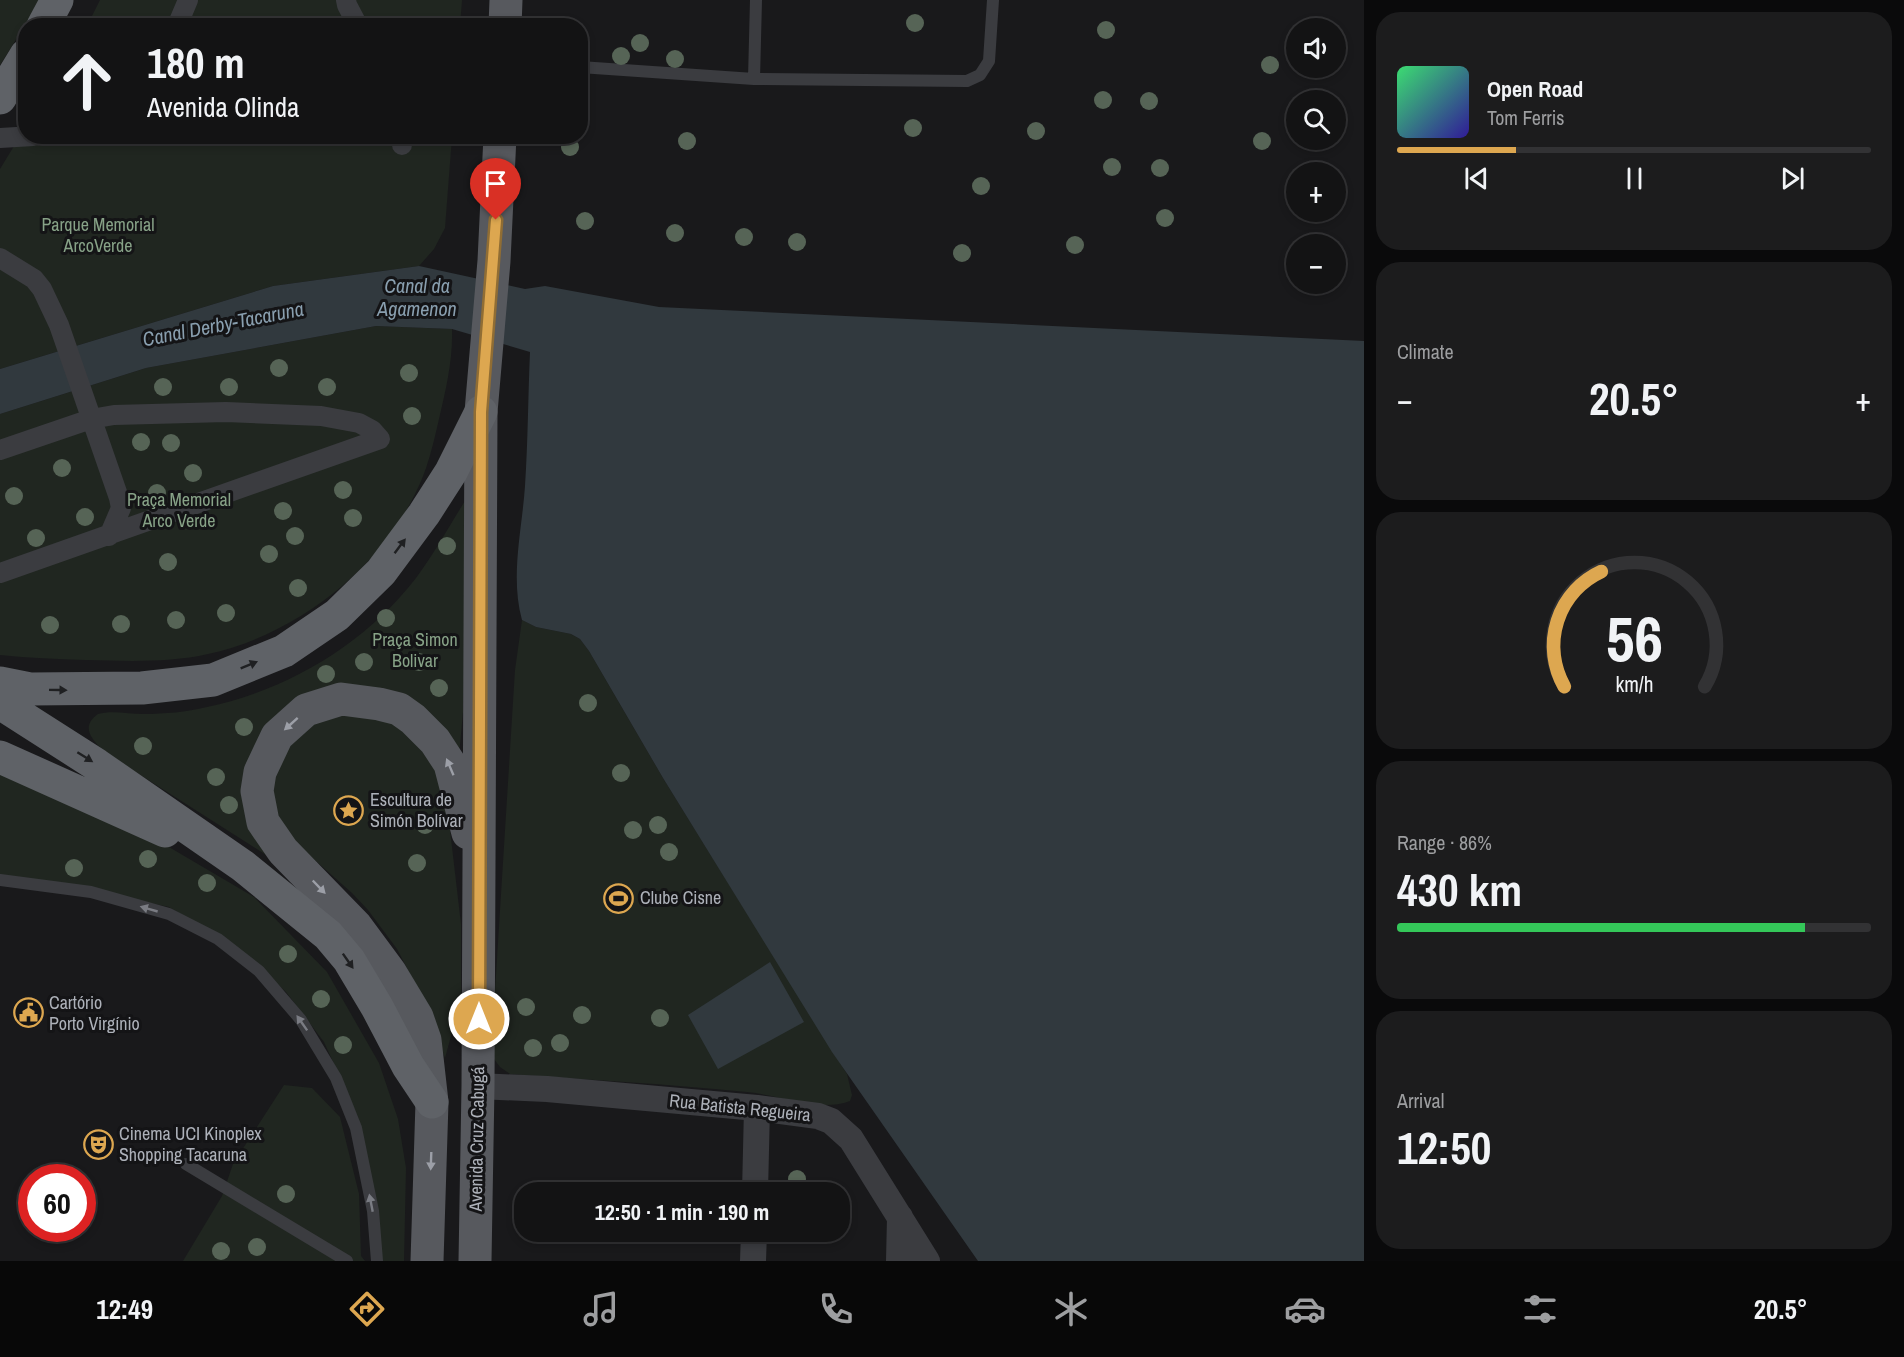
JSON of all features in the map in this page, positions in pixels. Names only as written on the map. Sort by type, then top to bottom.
[{"type":"highway","points":[[47,18],[57,0]]},
{"type":"highway","points":[[0,98],[18,68]]},
{"type":"highway","points":[[0,683],[30,689],[142,688],[213,680],[284,651],[337,615],[381,572],[424,514],[451,472],[481,412]]},
{"type":"highway","points":[[0,703],[97,765],[243,866],[328,934],[349,960],[408,1066],[432,1102]]},
{"type":"highway","points":[[0,757],[243,866]]},
{"type":"main road","points":[[505,18],[506,0]]},
{"type":"main road","name":"Avenida Cruz Cabugá","points":[[475,1261],[480,885],[481,412],[494,261],[500,144]]},
{"type":"main road","points":[[428,1261],[432,1102],[425,1040],[417,1017],[390,972],[356,926],[283,851],[263,822],[257,791],[260,772],[277,736],[306,710],[340,699],[379,704],[399,710],[413,719],[435,741],[450,764],[480,885]]},
{"type":"street","points":[[180,18],[188,0]]},
{"type":"street","points":[[346,0],[354,18]]},
{"type":"street","points":[[0,138],[18,137]]},
{"type":"street","points":[[0,258],[34,279],[42,289],[59,325],[121,508],[109,536]]},
{"type":"street","points":[[0,450],[89,414],[226,412],[321,416],[358,423],[372,430],[380,439],[0,573]]},
{"type":"street","name":"Rua Batista Regueira","points":[[478,1086],[547,1089],[757,1108],[818,1116],[831,1121],[851,1139],[927,1261]]},
{"type":"street","points":[[754,1182],[757,1108]]},
{"type":"street","points":[[899,1261],[900,1217]]},
{"type":"street","points":[[753,1242],[753,1261]]},
{"type":"lane","points":[[754,79],[756,0]]},
{"type":"lane","points":[[588,68],[754,79],[967,81],[980,75],[989,61],[993,0]]},
{"type":"lane","points":[[0,880],[91,892],[169,914],[218,939],[259,971],[301,1020],[340,1088],[356,1128],[373,1210],[377,1261]]},
{"type":"lane","points":[[186,1164],[347,1261]]},
{"type":"green space","points":[[0,0],[41,0],[30,18],[18,18],[18,36],[0,65]]},
{"type":"green space","points":[[100,0],[462,0],[461,18],[91,18]]},
{"type":"green space","name":"Parque Memorial ArcoVerde","points":[[18,139],[18,144],[451,144],[445,228],[434,249],[419,266],[273,286],[0,369],[0,169]]},
{"type":"green space","name":"Praça Memorial Arco Verde","points":[[376,326],[452,329],[451,352],[434,439],[419,487],[398,524],[378,551],[354,575],[328,597],[270,633],[208,654],[178,659],[132,661],[0,655],[0,414],[146,368]]},
{"type":"green space","name":"Praça Simon Bolivar","points":[[470,493],[463,712],[459,756],[407,702],[273,719],[274,860],[120,762],[94,741],[89,727],[98,714],[109,712],[167,713],[207,707],[267,689],[323,661],[373,624],[396,602],[423,568]]},
{"type":"green space","name":"Clube Cisne","points":[[522,620],[536,627],[571,634],[580,639],[589,651],[663,778],[847,1074],[852,1095],[850,1101],[825,1105],[812,1104],[747,1092],[510,1074],[500,1067],[491,1055],[515,670]]},
{"type":"green space","name":"Praça Simon Bolivar","points":[[334,714],[373,715],[398,726],[431,756],[446,796],[461,924],[461,1000],[445,1058],[420,993],[397,949],[368,910],[352,893],[300,847],[281,826],[273,803],[274,768],[301,728]]},
{"type":"green space","points":[[0,762],[106,810],[254,897],[327,972],[379,1063],[398,1119],[406,1168],[404,1261],[379,1261],[379,1220],[358,1117],[324,1042],[286,992],[239,949],[169,907],[57,883],[0,878]]},
{"type":"green space","points":[[284,1085],[312,1088],[340,1117],[359,1194],[361,1256],[365,1261],[183,1261],[222,1196],[233,1164]]},
{"type":"water","points":[[419,266],[525,289],[545,286],[659,307],[1364,341],[1364,1261],[978,1261],[832,1052],[663,778],[589,651],[580,639],[571,634],[536,627],[522,620],[517,570],[524,503],[530,352],[452,329],[376,326],[146,368],[0,414],[0,369],[273,286]]},
{"type":"water","points":[[770,962],[804,1022],[718,1069],[688,1015]]},
{"type":"place","name":"Escultura de Simón Bolívar","points":[[349,810]]},
{"type":"place","name":"Clube Cisne","points":[[619,898]]},
{"type":"place","name":"Cartório Porto Virgínio","points":[[28,1013]]},
{"type":"place","name":"Cinema UCI Kinoplex Shopping Tacaruna","points":[[98,1144]]},
{"type":"route","points":[[479,1019],[481,412],[496,220]]},
{"type":"water label","name":"Canal da Agamenon","points":[[417,298]]},
{"type":"water label","name":"Canal Derby-Tacaruna","points":[[223,324]]}]
